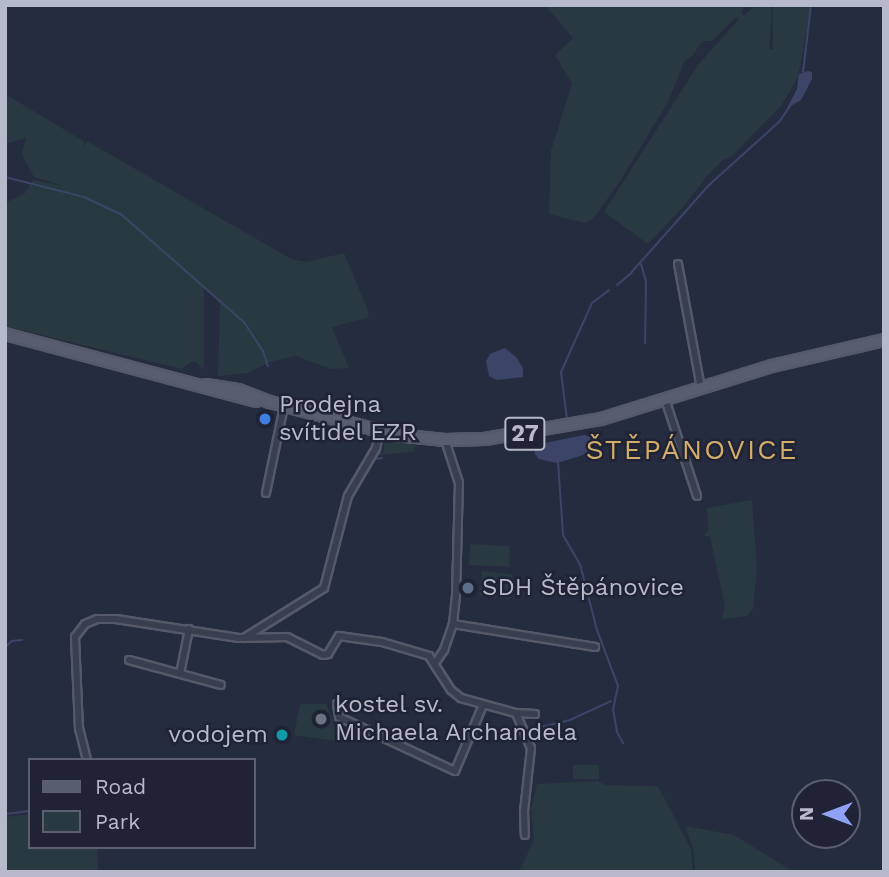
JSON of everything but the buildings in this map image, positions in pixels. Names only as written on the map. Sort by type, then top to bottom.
[{"type":"main road","name":"27","points":[[5,334],[206,385],[238,390],[270,402],[380,432],[445,440],[494,438],[553,429],[665,399],[800,358],[884,340]]},
{"type":"street","points":[[678,264],[701,388]]},
{"type":"street","points":[[665,399],[697,496]]},
{"type":"street","points":[[266,493],[285,406]]},
{"type":"street","points":[[244,638],[324,588],[348,496],[376,448],[380,432]]},
{"type":"street","points":[[435,663],[444,650],[453,624],[459,483],[445,440]]},
{"type":"street","points":[[87,758],[77,708],[75,637],[78,631],[97,619],[244,638],[288,637],[325,655],[342,636],[415,650],[435,663],[454,693],[483,705],[516,713],[535,714]]},
{"type":"street","points":[[453,624],[595,647]]},
{"type":"street","points":[[180,674],[189,629]]},
{"type":"street","points":[[129,660],[221,685]]},
{"type":"street","points":[[337,704],[339,718],[454,771],[483,705]]},
{"type":"street","points":[[516,713],[531,748],[524,811],[525,835]]},
{"type":"green space","points":[[545,5],[746,5],[741,12],[743,16],[756,5],[768,5],[772,11],[769,49],[773,50],[773,5],[809,5],[810,11],[798,77],[781,106],[732,156],[723,160],[707,176],[684,206],[648,244],[604,212],[698,65],[739,19],[736,17],[712,41],[702,41],[693,55],[684,62],[669,100],[622,178],[593,219],[585,223],[549,214],[551,151],[572,84],[555,55],[573,38]]},
{"type":"green space","points":[[5,94],[85,142],[81,151],[87,141],[291,259],[306,262],[344,253],[369,313],[367,318],[332,327],[349,368],[331,369],[296,356],[270,362],[248,373],[218,376],[220,304],[204,288],[204,370],[196,362],[191,362],[182,369],[5,326],[5,203],[25,193],[33,180],[64,186],[34,177],[22,154],[26,138],[5,144]]},
{"type":"green space","points":[[384,438],[416,445],[414,450],[417,451],[375,456],[379,451],[384,451]]},
{"type":"green space","points":[[752,500],[757,569],[753,609],[747,616],[722,619],[725,606],[710,536],[704,536],[708,531],[707,508]]},
{"type":"green space","points":[[470,544],[510,546],[509,567],[469,565]]},
{"type":"green space","points":[[482,571],[512,574],[509,599],[479,596]]},
{"type":"green space","points":[[300,704],[326,704],[333,720],[335,741],[294,735]]},
{"type":"green space","points":[[573,765],[599,765],[599,779],[573,779]]},
{"type":"green space","points":[[597,781],[606,785],[658,786],[691,849],[693,872],[519,872],[534,840],[531,809],[537,784]]},
{"type":"green space","points":[[28,814],[28,849],[97,849],[98,872],[5,872],[5,817]]},
{"type":"green space","points":[[685,826],[734,835],[794,872],[695,872],[694,851]]},
{"type":"water","points":[[812,72],[812,79],[801,100],[787,108],[797,89],[799,74]]},
{"type":"water","points":[[505,348],[517,358],[523,368],[523,377],[497,380],[489,376],[486,361],[490,354]]},
{"type":"water","points":[[584,435],[590,437],[590,453],[557,463],[539,459],[535,454],[535,446],[540,444]]},
{"type":"waterway","points":[[803,72],[811,5]]},
{"type":"waterway","points":[[617,285],[630,274],[709,185],[779,122],[790,106]]},
{"type":"waterway","points":[[5,177],[84,197],[122,215],[244,322],[263,351],[268,366]]},
{"type":"waterway","points":[[641,264],[646,281],[645,343]]},
{"type":"waterway","points":[[567,419],[561,372],[592,303],[609,290]]},
{"type":"waterway","points":[[374,459],[382,458]]},
{"type":"waterway","points":[[558,461],[563,535],[580,564],[597,630],[618,686],[613,709],[617,732],[623,743]]},
{"type":"waterway","points":[[5,647],[12,641],[22,640]]},
{"type":"waterway","points":[[536,741],[540,727],[570,720],[611,701]]},
{"type":"waterway","points":[[5,814],[28,811]]},
{"type":"place","name":"Prodejna svítidel EZR","points":[[265,419]]},
{"type":"place","name":"SDH Štěpánovice","points":[[468,588]]},
{"type":"place","name":"kostel sv. Michaela Archandela","points":[[321,719]]},
{"type":"place","name":"vodojem","points":[[282,735]]},
{"type":"district","name":"ŠTĚPÁNOVICE","points":[[692,450]]}]
